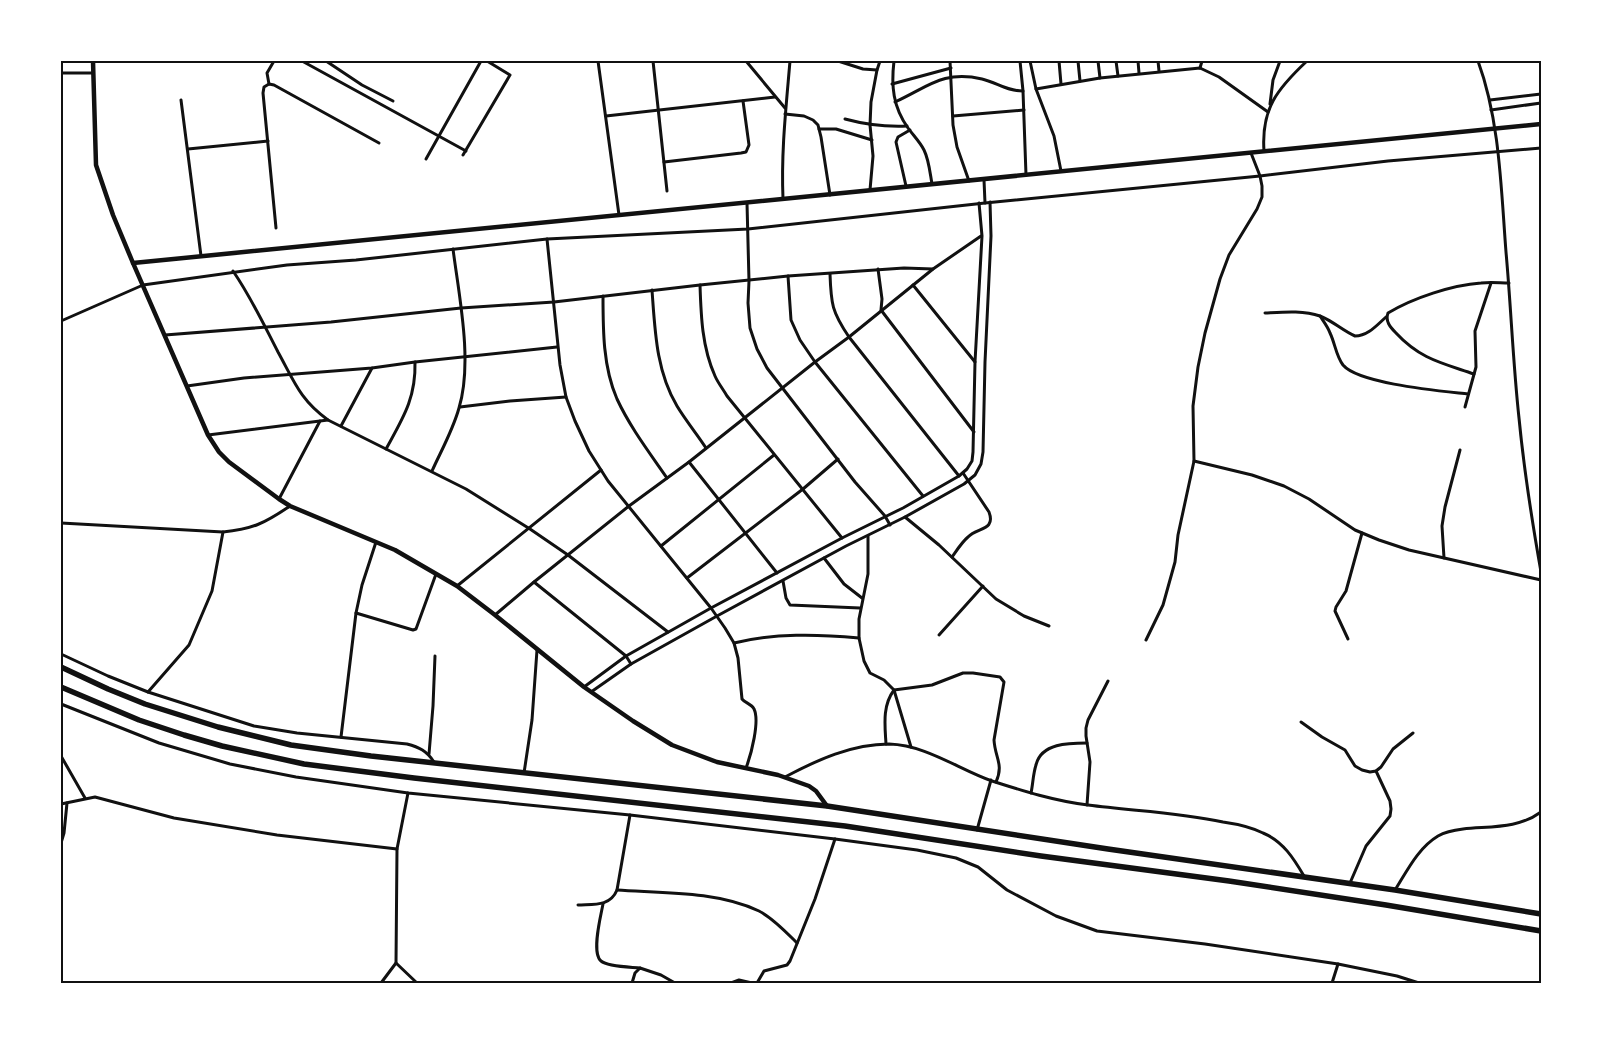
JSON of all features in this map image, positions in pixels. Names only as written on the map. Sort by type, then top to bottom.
[{"type":"highway","points":[[61,667],[145,704],[209,724],[291,745],[435,763],[827,806],[977,830],[1395,890],[1541,914]]},
{"type":"highway","points":[[61,687],[131,717],[184,735],[222,746],[304,764],[845,826],[1239,883],[1541,931]]},
{"type":"street","points":[[93,61],[96,165],[113,215],[133,263],[208,436],[219,452],[229,462],[290,506],[395,550],[457,586],[584,687],[672,745],[717,762],[785,777],[809,786],[816,790],[827,806]]},
{"type":"street","points":[[269,84],[267,73],[274,61]]},
{"type":"street","points":[[302,61],[466,151]]},
{"type":"street","points":[[326,61],[362,85],[393,101]]},
{"type":"street","points":[[426,159],[482,61]]},
{"type":"street","points":[[463,155],[510,75],[487,61]]},
{"type":"street","points":[[598,61],[619,215]]},
{"type":"street","points":[[653,61],[667,191]]},
{"type":"street","points":[[746,61],[785,111],[804,116],[813,120],[818,125],[830,195]]},
{"type":"street","points":[[753,69],[754,61]]},
{"type":"street","points":[[783,199],[782,171],[785,111],[790,61]]},
{"type":"street","points":[[838,61],[863,69],[877,70]]},
{"type":"street","points":[[870,191],[873,170],[870,126],[871,102],[880,61]]},
{"type":"street","points":[[894,61],[892,84],[898,113],[924,148],[932,184]]},
{"type":"street","points":[[950,61],[957,147],[969,181]]},
{"type":"street","points":[[1020,61],[1026,176]]},
{"type":"street","points":[[1030,61],[1036,89],[1054,136],[1062,172]]},
{"type":"street","points":[[1059,61],[1061,84]]},
{"type":"street","points":[[1078,61],[1080,80]]},
{"type":"street","points":[[1098,61],[1100,78]]},
{"type":"street","points":[[1116,61],[1118,76]]},
{"type":"street","points":[[1138,61],[1139,74]]},
{"type":"street","points":[[1158,61],[1159,71]]},
{"type":"street","points":[[1200,68],[1202,61]]},
{"type":"street","points":[[1264,152],[1264,126],[1270,106],[1273,80],[1280,61]]},
{"type":"street","points":[[1270,106],[1281,89],[1307,61]]},
{"type":"street","points":[[1478,61],[1490,100],[1498,153],[1525,475],[1541,572]]},
{"type":"street","points":[[892,84],[951,68]]},
{"type":"street","points":[[1036,89],[1080,80],[1200,68],[1219,77],[1268,112]]},
{"type":"street","points":[[61,73],[93,73]]},
{"type":"street","points":[[895,102],[938,80],[952,76],[986,80],[1005,89],[1023,91]]},
{"type":"street","points":[[269,84],[264,88],[263,93],[276,228]]},
{"type":"street","points":[[269,84],[379,142]]},
{"type":"street","points":[[1490,100],[1541,94]]},
{"type":"street","points":[[606,116],[775,97]]},
{"type":"street","points":[[181,100],[201,256]]},
{"type":"street","points":[[664,162],[746,152],[749,145],[743,101]]},
{"type":"street","points":[[1491,110],[1541,103]]},
{"type":"street","points":[[953,116],[1024,110]]},
{"type":"street","points":[[845,119],[870,126],[909,128]]},
{"type":"street","points":[[133,263],[1541,124]]},
{"type":"street","points":[[906,187],[896,142],[898,137],[909,128]]},
{"type":"street","points":[[819,129],[836,129],[872,140]]},
{"type":"street","points":[[188,149],[268,141]]},
{"type":"street","points":[[61,321],[143,285],[234,271],[547,239],[748,229],[985,202],[1260,176],[1388,161],[1541,148]]},
{"type":"street","points":[[1146,640],[1163,605],[1175,562],[1179,528],[1194,461],[1193,406],[1205,333],[1220,279],[1229,255],[1257,209],[1262,197],[1260,176],[1251,153]]},
{"type":"street","points":[[984,180],[985,202]]},
{"type":"street","points":[[591,692],[631,664],[824,558],[905,518],[974,476],[981,464],[983,452],[984,362],[991,236],[990,202]]},
{"type":"street","points":[[747,203],[750,280],[748,303],[750,328],[756,349],[763,362],[838,460],[885,516],[890,525]]},
{"type":"street","points":[[584,687],[626,656],[668,632],[923,496],[959,476],[967,469],[972,461],[974,432],[975,362],[982,236],[979,203]]},
{"type":"street","points":[[495,615],[629,506],[689,462],[933,269],[982,236]]},
{"type":"street","points":[[547,239],[558,347],[566,397],[586,443],[608,481],[711,608],[734,644],[738,658],[742,699],[754,708],[756,715],[754,742],[746,768]]},
{"type":"street","points":[[432,471],[460,407],[464,385],[465,357],[453,248]]},
{"type":"street","points":[[164,335],[341,322],[461,308],[554,302],[788,276],[878,269],[933,269]]},
{"type":"street","points":[[878,269],[882,299],[881,310],[974,432]]},
{"type":"street","points":[[234,271],[289,375],[301,395],[315,410],[328,420],[466,489],[530,528],[668,632]]},
{"type":"street","points":[[830,274],[833,310],[849,337],[959,476]]},
{"type":"street","points":[[788,276],[791,320],[800,340],[815,362],[923,496]]},
{"type":"street","points":[[1465,407],[1476,367],[1475,331],[1491,283]]},
{"type":"street","points":[[1265,313],[1297,312],[1320,316],[1348,333],[1360,336],[1367,333],[1386,318],[1388,313],[1394,309],[1435,293],[1461,286],[1509,283]]},
{"type":"street","points":[[700,285],[701,324],[715,376],[727,396],[842,538]]},
{"type":"street","points":[[913,286],[975,362]]},
{"type":"street","points":[[652,290],[658,354],[665,380],[677,405],[706,448]]},
{"type":"street","points":[[603,296],[603,334],[607,363],[617,397],[633,429],[667,478]]},
{"type":"street","points":[[1320,316],[1330,331],[1339,358],[1344,366],[1352,372],[1388,383],[1468,394]]},
{"type":"street","points":[[1386,318],[1388,324],[1395,332],[1421,355],[1474,374]]},
{"type":"street","points":[[187,386],[244,378],[372,368],[558,347]]},
{"type":"street","points":[[386,449],[410,401],[414,387],[415,362]]},
{"type":"street","points":[[342,426],[372,368]]},
{"type":"street","points":[[460,407],[566,397]]},
{"type":"street","points":[[208,436],[328,420]]},
{"type":"street","points":[[278,499],[320,421]]},
{"type":"street","points":[[1444,558],[1442,526],[1445,506],[1460,450]]},
{"type":"street","points":[[661,546],[774,455]]},
{"type":"street","points":[[686,578],[746,534],[838,460]]},
{"type":"street","points":[[1194,461],[1252,475],[1284,486],[1309,499],[1362,533],[1409,550],[1541,580]]},
{"type":"street","points":[[689,462],[777,573]]},
{"type":"street","points":[[457,586],[601,470]]},
{"type":"street","points":[[952,557],[968,537],[988,527],[991,523],[989,512],[963,472]]},
{"type":"street","points":[[61,523],[223,532],[243,530],[259,525],[290,506]]},
{"type":"street","points":[[905,518],[952,557],[996,599],[1010,608],[1049,626]]},
{"type":"street","points":[[1534,530],[1541,532]]},
{"type":"street","points":[[148,692],[190,645],[212,591],[223,532]]},
{"type":"street","points":[[1348,638],[1335,611],[1346,591],[1362,533]]},
{"type":"street","points":[[868,535],[868,574],[859,619],[860,638],[866,668],[870,673],[884,680],[894,690],[911,746]]},
{"type":"street","points":[[341,738],[356,613],[362,585],[376,542]]},
{"type":"street","points":[[824,558],[844,584],[862,598]]},
{"type":"street","points":[[356,613],[413,630],[416,629],[436,574]]},
{"type":"street","points":[[783,580],[786,598],[790,605],[860,608]]},
{"type":"street","points":[[534,582],[626,656],[631,664]]},
{"type":"street","points":[[939,635],[983,586]]},
{"type":"street","points":[[734,644],[754,638],[797,635],[824,634],[860,638]]},
{"type":"street","points":[[524,773],[532,720],[537,650]]},
{"type":"street","points":[[61,654],[148,692],[254,726],[297,734],[407,744],[429,754],[435,763]]},
{"type":"street","points":[[429,754],[435,656]]},
{"type":"street","points":[[886,744],[885,714],[888,698],[894,690],[932,685],[963,673],[973,672],[1000,677],[1003,679],[1004,686],[994,740],[994,749],[1000,768],[996,782]]},
{"type":"street","points":[[1087,805],[1090,762],[1086,728],[1088,720],[1108,681]]},
{"type":"street","points":[[61,704],[159,743],[230,764],[296,777],[408,793],[835,839],[917,850],[956,858],[978,868],[1007,890],[1056,916],[1097,931],[1205,944],[1338,964],[1397,976],[1419,983]]},
{"type":"street","points":[[1301,722],[1345,750],[1355,766],[1370,772],[1381,767],[1393,749],[1413,733]]},
{"type":"street","points":[[1031,793],[1036,764],[1040,755],[1059,745],[1087,743]]},
{"type":"street","points":[[785,777],[816,761],[869,745],[911,746],[996,782],[1031,793],[1087,805],[1202,817],[1264,833],[1279,842],[1292,856],[1304,877]]},
{"type":"street","points":[[61,756],[85,798]]},
{"type":"street","points":[[1349,884],[1366,846],[1390,816],[1390,801],[1376,770]]},
{"type":"street","points":[[977,830],[991,780]]},
{"type":"street","points":[[381,983],[396,963],[396,849],[408,793]]},
{"type":"street","points":[[61,804],[85,798],[104,798],[159,815],[214,825],[277,835],[396,849]]},
{"type":"street","points":[[61,843],[64,833],[66,804]]},
{"type":"street","points":[[1395,890],[1423,848],[1438,835],[1456,830],[1507,826],[1522,822],[1541,812]]},
{"type":"street","points":[[578,905],[603,904],[615,896],[630,816]]},
{"type":"street","points":[[757,983],[764,971],[787,965],[790,961],[815,899],[835,839]]},
{"type":"street","points":[[617,890],[693,895],[719,898],[740,904],[760,912],[798,943]]},
{"type":"street","points":[[603,904],[597,941],[598,956],[601,962],[640,968],[661,975],[675,983]]},
{"type":"street","points":[[396,963],[417,983]]},
{"type":"street","points":[[1332,983],[1338,964]]},
{"type":"street","points":[[632,983],[635,973],[640,968]]},
{"type":"street","points":[[731,983],[739,980],[752,983]]}]
